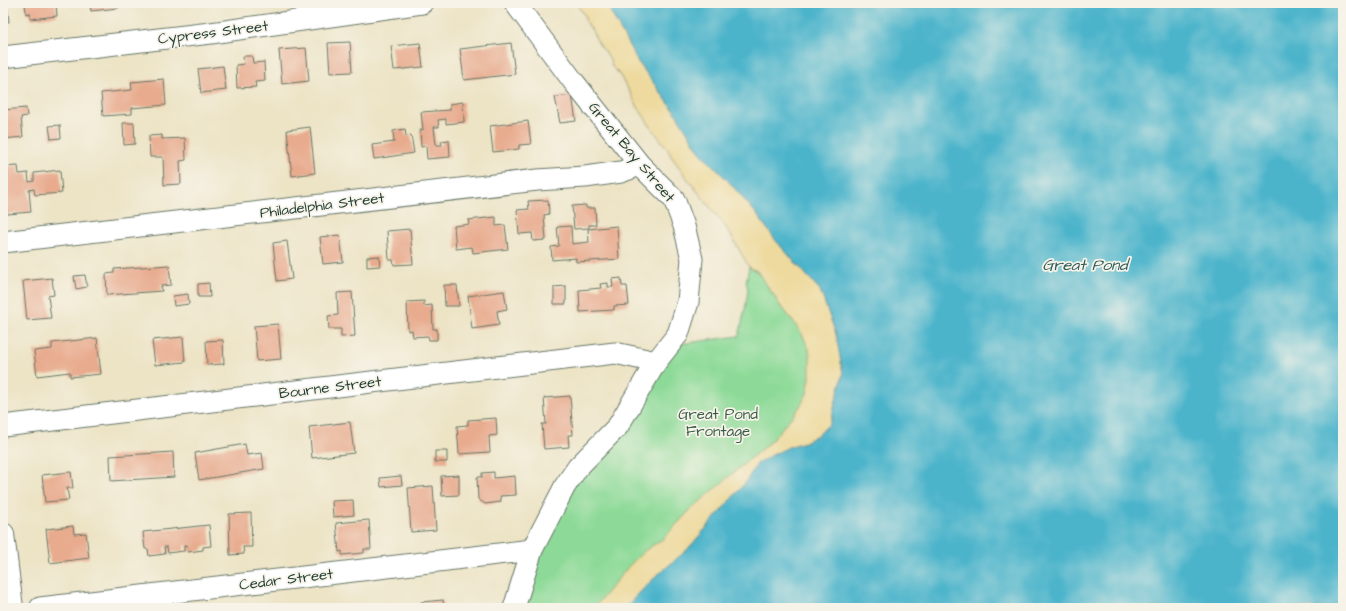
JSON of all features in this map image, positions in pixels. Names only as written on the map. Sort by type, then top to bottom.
[{"type":"main road","points":[[3,534],[12,608]]},
{"type":"street","name":"Cypress Street","points":[[3,57],[212,33],[422,3]]},
{"type":"street","name":"Great Bay Street","points":[[514,608],[532,550],[565,486],[578,467],[618,426],[656,362],[678,334],[688,302],[692,258],[684,226],[674,198],[640,165],[573,81],[515,3]]},
{"type":"street","name":"Philadelphia Street","points":[[3,242],[537,180],[585,177],[621,172],[640,165]]},
{"type":"street","name":"Bourne Street","points":[[3,426],[615,353],[656,362]]},
{"type":"street","name":"Cedar Street","points":[[40,608],[532,550]]},
{"type":"green space","name":"Great Pond Frontage","points":[[749,267],[757,271],[786,312],[812,326],[828,432],[690,529],[600,608],[514,608],[534,543],[671,345],[739,336],[746,304],[748,289],[746,282]]},
{"type":"sand","points":[[576,3],[604,3],[609,9],[638,62],[673,109],[700,152],[729,182],[755,212],[777,242],[820,290],[836,334],[843,374],[830,423],[819,434],[805,442],[789,447],[757,464],[746,483],[687,550],[654,578],[625,608],[594,608],[628,567],[643,552],[664,538],[690,510],[772,440],[799,408],[807,394],[810,378],[810,357],[809,349],[802,334],[779,304],[757,271],[749,267],[728,230],[687,178],[650,126],[619,74],[612,67],[610,59],[599,44]]},
{"type":"water","name":"Great Pond","points":[[604,3],[1343,3],[1343,608],[625,608],[654,578],[687,550],[745,483],[757,464],[789,447],[805,442],[819,434],[830,423],[843,374],[836,334],[820,290],[777,242],[755,212],[729,182],[700,152],[673,109],[638,62],[609,9]]},
{"type":"building","points":[[3,3],[7,3],[9,22],[3,22]]},
{"type":"building","points":[[25,3],[56,3],[57,16],[30,19],[30,13],[26,14]]},
{"type":"building","points":[[90,3],[118,3],[118,8],[91,11]]},
{"type":"building","points":[[134,3],[150,3],[150,4],[135,6]]},
{"type":"building","points":[[350,42],[352,72],[330,73],[328,43]]},
{"type":"building","points":[[420,43],[423,67],[394,70],[391,46]]},
{"type":"building","points":[[511,43],[515,74],[464,80],[460,49]]},
{"type":"building","points":[[306,48],[309,81],[282,84],[279,50]]},
{"type":"building","points":[[243,56],[252,56],[253,63],[264,62],[265,81],[255,82],[256,87],[237,88],[236,65],[244,64]]},
{"type":"building","points":[[223,66],[226,90],[201,93],[198,69]]},
{"type":"building","points":[[164,79],[166,105],[132,108],[132,114],[103,116],[101,93],[132,90],[131,82]]},
{"type":"building","points":[[572,95],[576,121],[560,123],[555,97]]},
{"type":"building","points":[[463,102],[464,122],[446,124],[446,119],[438,120],[439,127],[434,127],[436,145],[442,145],[441,141],[449,140],[450,157],[427,159],[426,146],[421,147],[420,130],[423,130],[421,112],[450,110],[450,104]]},
{"type":"building","points":[[26,108],[27,116],[21,117],[23,137],[3,139],[3,110]]},
{"type":"building","points":[[528,121],[531,144],[519,145],[519,149],[493,152],[490,126]]},
{"type":"building","points":[[123,123],[134,123],[135,144],[124,145]]},
{"type":"building","points":[[60,125],[61,138],[51,139],[49,126]]},
{"type":"building","points":[[310,127],[315,173],[292,176],[287,130]]},
{"type":"building","points":[[405,129],[406,136],[411,135],[414,153],[374,159],[372,145],[394,142],[393,131]]},
{"type":"building","points":[[162,135],[162,139],[185,138],[186,160],[180,161],[181,184],[164,185],[163,157],[150,157],[149,136]]},
{"type":"building","points":[[18,166],[19,174],[28,173],[29,182],[34,181],[34,173],[60,170],[62,193],[35,195],[34,189],[29,190],[31,212],[7,214],[3,167]]},
{"type":"building","points":[[548,200],[549,214],[544,215],[546,240],[533,241],[532,233],[519,234],[517,210],[529,209],[528,201]]},
{"type":"building","points":[[586,205],[586,208],[595,208],[596,225],[589,225],[589,228],[574,229],[572,206]]},
{"type":"building","points":[[496,217],[496,226],[505,225],[508,249],[473,253],[472,247],[456,249],[454,226],[469,224],[468,220]]},
{"type":"building","points":[[571,226],[572,244],[589,242],[588,229],[617,226],[619,259],[576,262],[576,258],[552,260],[551,247],[559,246],[557,227]]},
{"type":"building","points":[[410,229],[413,264],[394,265],[393,260],[389,260],[387,231]]},
{"type":"building","points":[[340,235],[343,262],[323,264],[320,237]]},
{"type":"building","points":[[287,241],[292,279],[277,281],[273,243]]},
{"type":"building","points":[[379,256],[380,266],[367,267],[367,257]]},
{"type":"building","points":[[169,265],[171,285],[161,286],[162,291],[107,295],[106,274],[114,273],[114,269]]},
{"type":"building","points":[[85,275],[87,287],[76,289],[74,276]]},
{"type":"building","points":[[52,278],[54,295],[48,296],[51,318],[27,320],[23,281]]},
{"type":"building","points":[[621,278],[622,286],[627,286],[629,305],[614,306],[614,310],[580,312],[579,290],[601,288],[600,284],[608,283],[608,287],[613,287],[612,279]]},
{"type":"building","points":[[209,283],[210,297],[198,297],[198,284]]},
{"type":"building","points":[[444,285],[457,285],[459,306],[445,306]]},
{"type":"building","points":[[566,286],[566,304],[554,304],[554,287]]},
{"type":"building","points":[[504,291],[507,309],[497,311],[499,325],[472,329],[468,296]]},
{"type":"building","points":[[352,292],[355,336],[341,337],[341,329],[329,329],[328,316],[338,315],[337,293]]},
{"type":"building","points":[[188,294],[189,304],[174,306],[173,296]]},
{"type":"building","points":[[424,301],[424,306],[432,305],[433,329],[437,329],[437,340],[429,340],[428,336],[413,337],[412,330],[408,331],[407,302]]},
{"type":"building","points":[[278,324],[281,359],[257,361],[254,326]]},
{"type":"building","points":[[183,337],[185,362],[155,365],[152,340]]},
{"type":"building","points":[[97,338],[101,374],[70,377],[70,372],[37,376],[34,351],[52,349],[52,343]]},
{"type":"building","points":[[223,340],[224,364],[207,365],[206,341]]},
{"type":"building","points":[[570,396],[573,435],[568,435],[569,447],[544,449],[542,424],[546,424],[544,398]]},
{"type":"building","points":[[496,418],[497,435],[489,436],[490,452],[459,454],[457,426],[468,425],[468,420]]},
{"type":"building","points":[[350,422],[354,453],[312,458],[309,427]]},
{"type":"building","points":[[245,444],[247,455],[262,453],[264,469],[199,480],[195,453]]},
{"type":"building","points":[[435,451],[447,451],[447,462],[435,462]]},
{"type":"building","points":[[173,452],[174,477],[111,481],[110,456]]},
{"type":"building","points":[[71,472],[73,488],[67,488],[69,500],[45,502],[42,475]]},
{"type":"building","points":[[494,472],[494,478],[515,476],[516,495],[500,496],[501,502],[485,504],[478,499],[477,477],[482,477],[482,473]]},
{"type":"building","points":[[459,475],[459,495],[442,496],[441,476]]},
{"type":"building","points":[[401,476],[402,485],[381,487],[380,478]]},
{"type":"building","points":[[433,486],[436,530],[411,532],[408,488]]},
{"type":"building","points":[[353,500],[354,515],[333,517],[332,501]]},
{"type":"building","points":[[251,513],[252,547],[243,547],[244,554],[230,555],[229,514]]},
{"type":"building","points":[[369,520],[371,549],[364,549],[364,553],[342,555],[342,551],[339,552],[336,523]]},
{"type":"building","points":[[209,525],[211,546],[203,547],[203,550],[188,552],[187,545],[184,545],[184,551],[168,553],[167,547],[164,547],[165,554],[149,556],[148,549],[145,549],[143,532]]},
{"type":"building","points":[[73,526],[74,534],[86,533],[89,558],[50,563],[46,529]]},
{"type":"building","points":[[443,600],[444,608],[415,608],[421,606],[421,602]]}]
